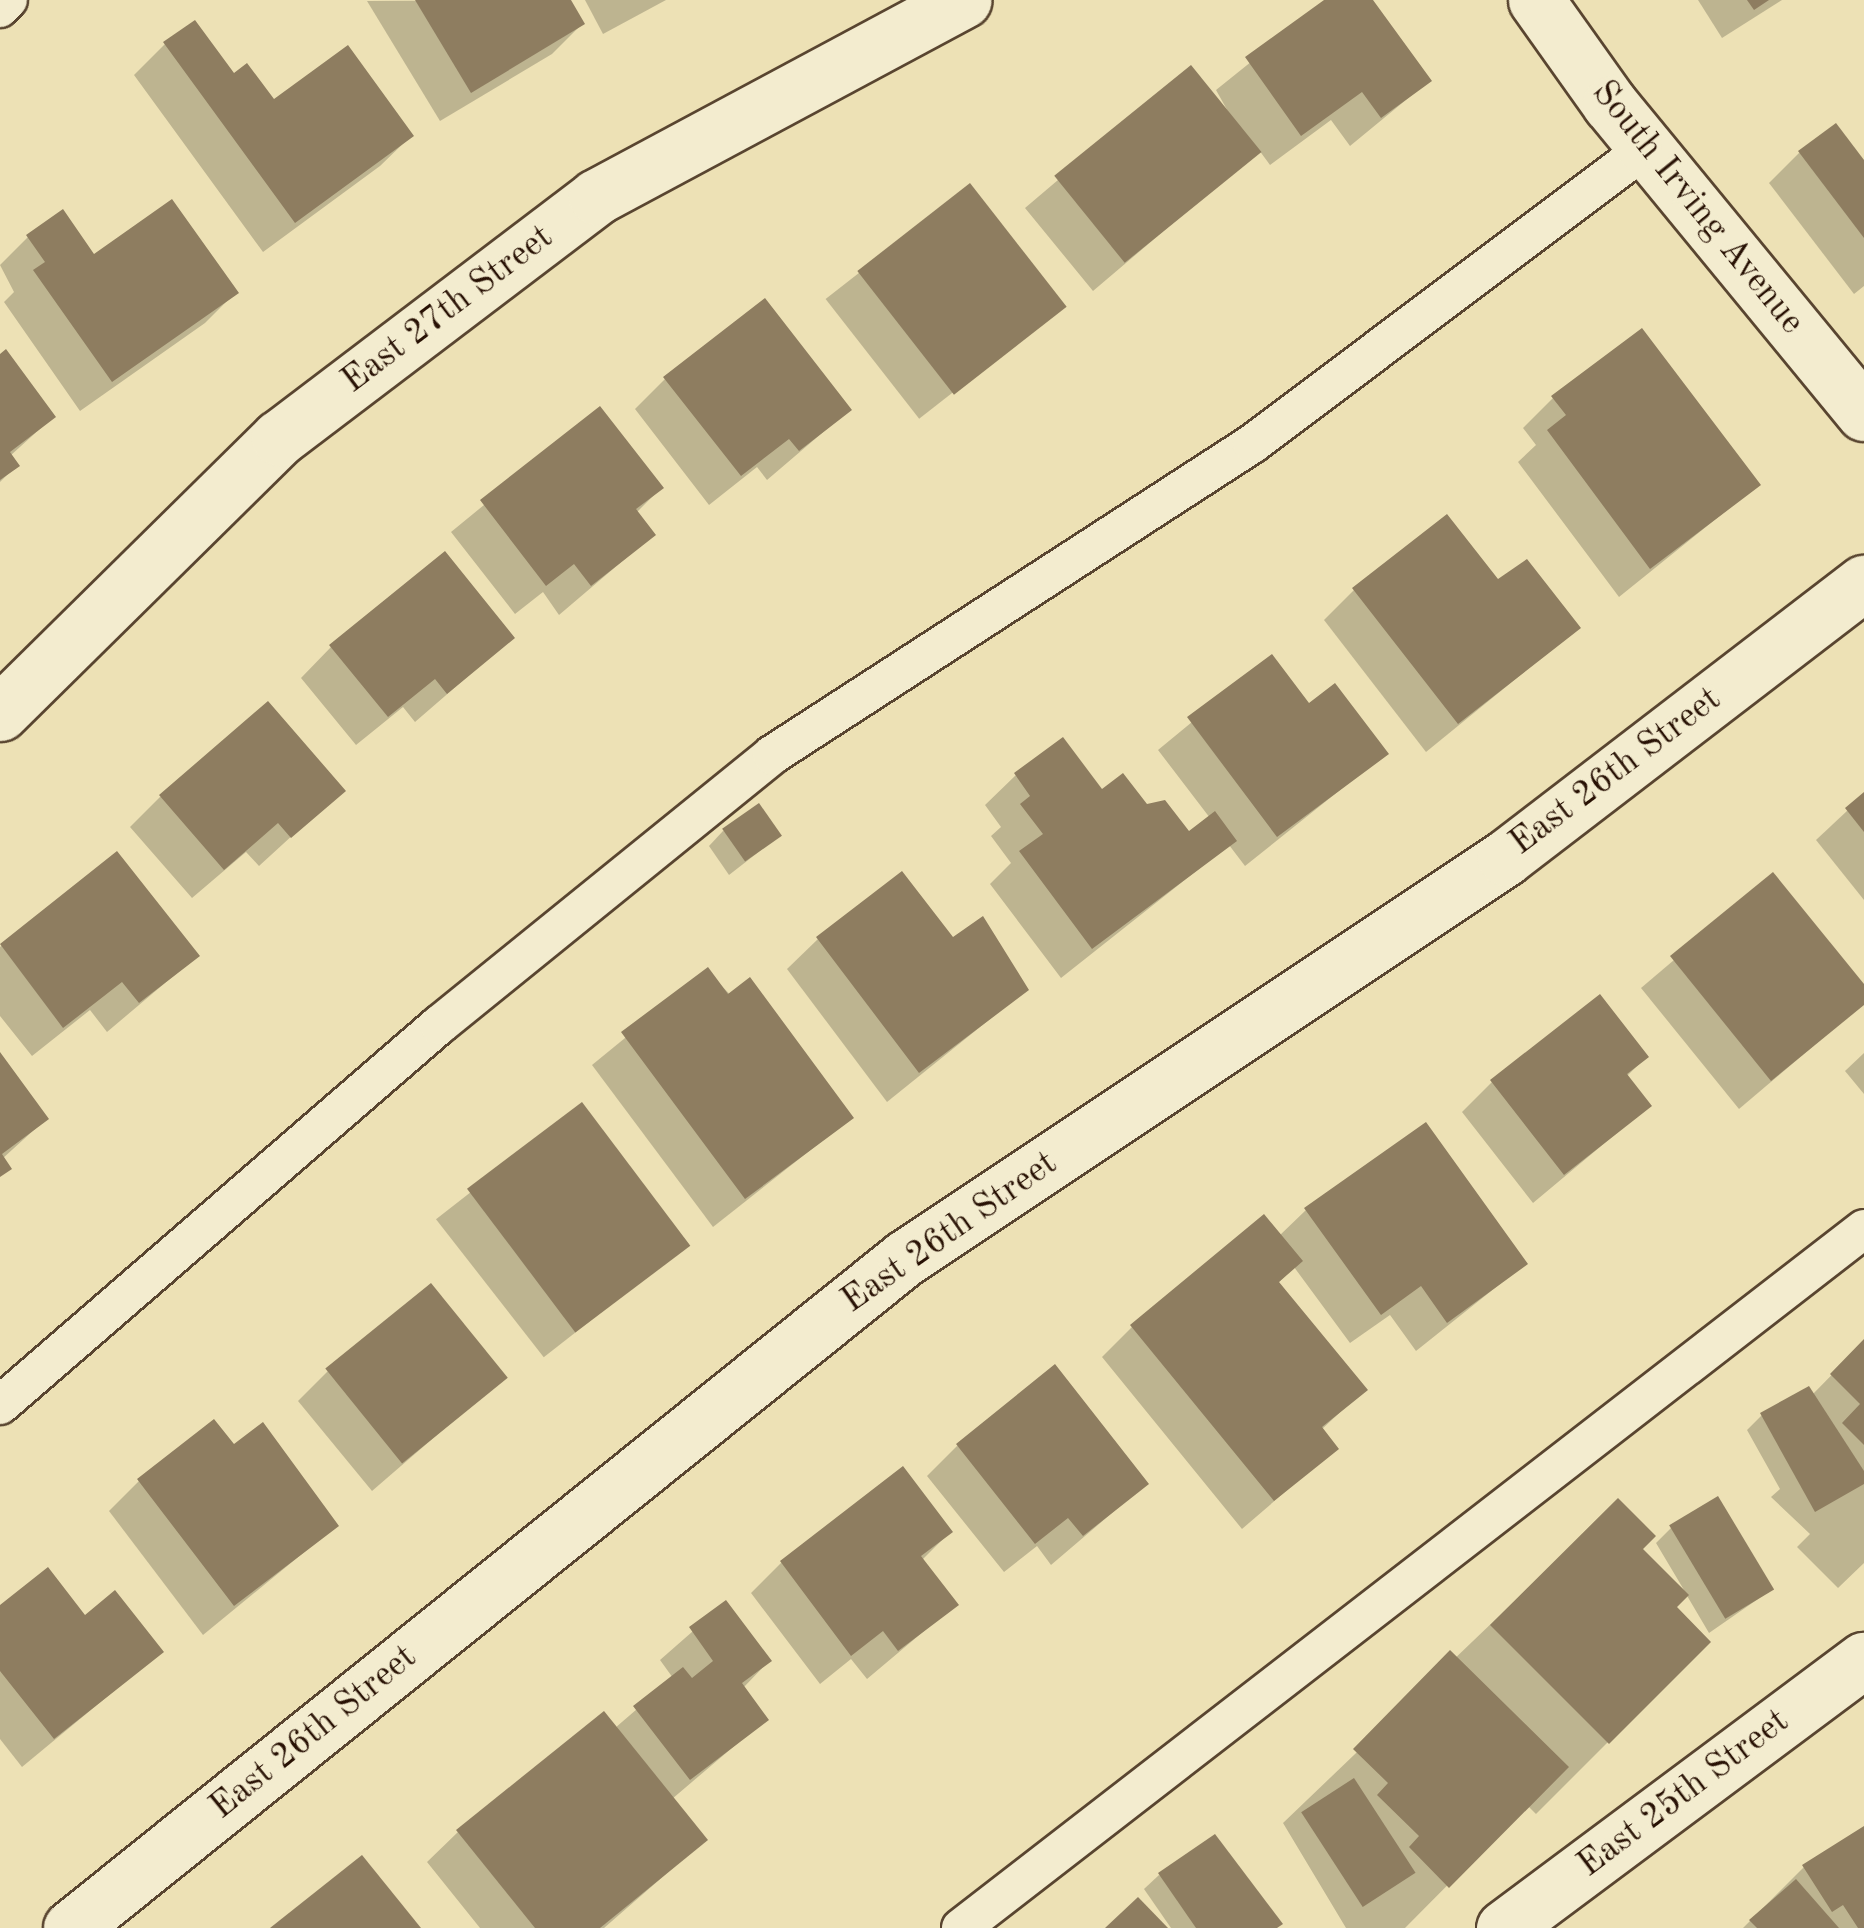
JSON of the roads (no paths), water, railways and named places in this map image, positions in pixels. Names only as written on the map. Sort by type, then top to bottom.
[{"type":"street","name":"East 27th Street","points":[[0,713],[279,438],[596,197],[964,0]]},
{"type":"street","name":"South Irving Avenue","points":[[1536,0],[1646,148],[1864,413]]},
{"type":"street","name":"East 26th Street","points":[[71,1928],[905,1258],[1506,858],[1864,583]]},
{"type":"street","name":"East 25th Street","points":[[1504,1928],[1864,1660]]},
{"type":"lane","points":[[0,8],[8,0]]},
{"type":"lane","points":[[0,1404],[439,1025],[772,755],[1252,444],[1646,148]]},
{"type":"lane","points":[[960,1928],[1864,1229]]}]
